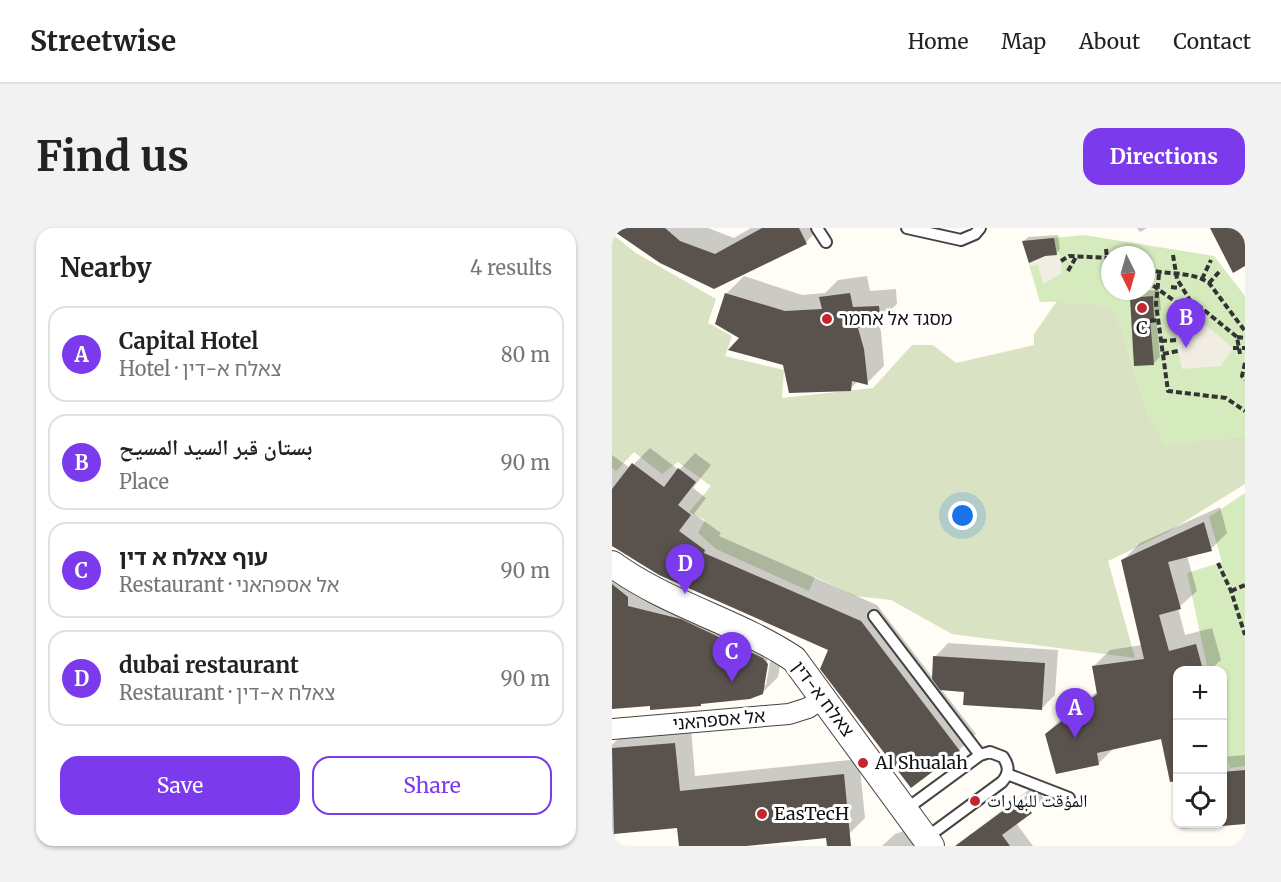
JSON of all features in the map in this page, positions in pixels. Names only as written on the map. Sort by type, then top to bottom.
[{"type":"street","name":"צאלח א-דין","points":[[612,564],[661,594],[773,644],[794,659],[928,842]]},
{"type":"street","name":"אל אספהאני","points":[[612,729],[789,714],[808,708],[823,698]]},
{"type":"lane","points":[[817,228],[826,242]]},
{"type":"lane","points":[[908,228],[961,240],[975,234],[980,228]]},
{"type":"lane","points":[[874,616],[980,755]]},
{"type":"lane","points":[[905,810],[980,755],[990,752],[1000,755],[1006,761],[1007,774],[1002,782],[928,842]]},
{"type":"lane","points":[[1007,774],[1069,798]]},
{"type":"path","points":[[1173,255],[1181,288],[1191,302],[1237,337],[1245,338]]},
{"type":"path","points":[[1061,261],[1069,256],[1101,258]]},
{"type":"path","points":[[1068,271],[1077,257]]},
{"type":"path","points":[[1202,279],[1211,260]]},
{"type":"path","points":[[1155,272],[1176,272],[1209,283],[1245,332]]},
{"type":"path","points":[[1209,283],[1219,272]]},
{"type":"path","points":[[1159,274],[1156,304],[1168,392],[1226,398],[1245,411]]},
{"type":"path","points":[[1171,287],[1181,288]]},
{"type":"path","points":[[1157,289],[1184,308],[1189,320]]},
{"type":"path","points":[[1184,308],[1191,302]]},
{"type":"path","points":[[1150,321],[1158,320]]},
{"type":"path","points":[[1237,337],[1239,354]]},
{"type":"path","points":[[1161,340],[1177,340]]},
{"type":"path","points":[[1233,348],[1245,348]]},
{"type":"path","points":[[1163,354],[1178,351]]},
{"type":"path","points":[[1245,363],[1242,376],[1245,380]]},
{"type":"path","points":[[1218,562],[1231,591],[1245,635]]},
{"type":"path","points":[[1231,591],[1245,585]]},
{"type":"green space","points":[[612,234],[636,253],[716,299],[708,323],[732,336],[725,356],[784,370],[782,398],[873,388],[912,345],[933,345],[956,363],[1034,345],[1034,334],[1057,301],[1111,309],[1122,329],[1147,412],[1166,445],[1245,436],[1245,484],[1166,533],[1108,561],[1135,658],[952,634],[891,600],[855,596],[815,577],[809,591],[716,549],[698,533],[705,520],[689,512],[711,486],[678,462],[662,474],[634,452],[616,471],[612,468]]},
{"type":"green space","points":[[1084,235],[1152,246],[1101,246],[1101,300],[1155,300],[1155,246],[1214,256],[1245,296],[1245,436],[1166,446],[1147,412],[1122,329],[1111,310],[1076,303],[1040,302],[1022,241]]},
{"type":"green space","points":[[1245,493],[1245,766],[1230,768],[1227,753],[1227,666],[1207,666],[1187,573],[1222,562],[1209,517]]},
{"type":"shaded area","points":[[1060,253],[1062,273],[1043,284],[1038,265],[1029,266],[1029,263]]},
{"type":"shaded area","points":[[1189,320],[1202,322],[1233,348],[1221,366],[1182,369],[1177,332]]},
{"type":"building","points":[[612,228],[665,228],[680,241],[715,254],[762,228],[799,228],[807,244],[714,289],[660,263]]},
{"type":"building","points":[[1210,228],[1245,228],[1245,266],[1233,273]]},
{"type":"building","points":[[1054,238],[1057,255],[1045,256],[1029,263],[1022,241]]},
{"type":"building","points":[[725,293],[785,311],[822,309],[819,297],[850,293],[853,307],[879,306],[881,323],[858,328],[864,349],[868,385],[852,381],[851,391],[789,393],[783,365],[728,350],[739,338],[715,324]]},
{"type":"building","points":[[1130,300],[1153,300],[1154,319],[1150,319],[1154,365],[1134,366]]},
{"type":"building","points":[[632,463],[664,487],[678,468],[696,482],[678,505],[691,515],[679,531],[705,550],[704,553],[861,621],[960,751],[911,788],[820,669],[828,650],[659,575],[612,546],[612,489]]},
{"type":"building","points":[[1204,522],[1212,551],[1168,562],[1181,609],[1159,615],[1169,651],[1196,644],[1202,666],[1173,666],[1173,782],[1170,782],[1161,739],[1097,753],[1099,765],[1056,774],[1045,734],[1097,694],[1092,666],[1144,659],[1121,560]]},
{"type":"building","points":[[612,584],[628,597],[628,606],[681,619],[763,658],[768,664],[763,694],[750,699],[701,704],[701,706],[650,710],[650,706],[612,709]]},
{"type":"building","points":[[933,656],[1045,663],[1042,710],[963,705],[964,692],[940,690],[932,679]]},
{"type":"building","name":"EasTecH","points":[[675,743],[680,791],[844,774],[851,846],[827,846],[826,838],[746,846],[679,846],[677,828],[614,834],[612,748]]},
{"type":"building","points":[[1245,770],[1245,824],[1227,826],[1227,772]]},
{"type":"building","points":[[1020,798],[1032,813],[1002,835],[1010,846],[955,846]]},
{"type":"place","name":"C","points":[[1142,308]]},
{"type":"place","name":"מסגד אל אחמר","points":[[827,319]]},
{"type":"place","name":"بستان قبر السيد المسيح","points":[[1186,348]]},
{"type":"place","name":"dubai restaurant","points":[[685,594]]},
{"type":"place","name":"עוף צאלח א דין","points":[[732,682]]},
{"type":"place","name":"Capital Hotel","points":[[1075,738]]},
{"type":"place","name":"Al Shualah","points":[[863,763]]},
{"type":"place","name":"المؤقت للبهارات","points":[[975,801]]},
{"type":"place","name":"EasTecH","points":[[762,814]]}]
